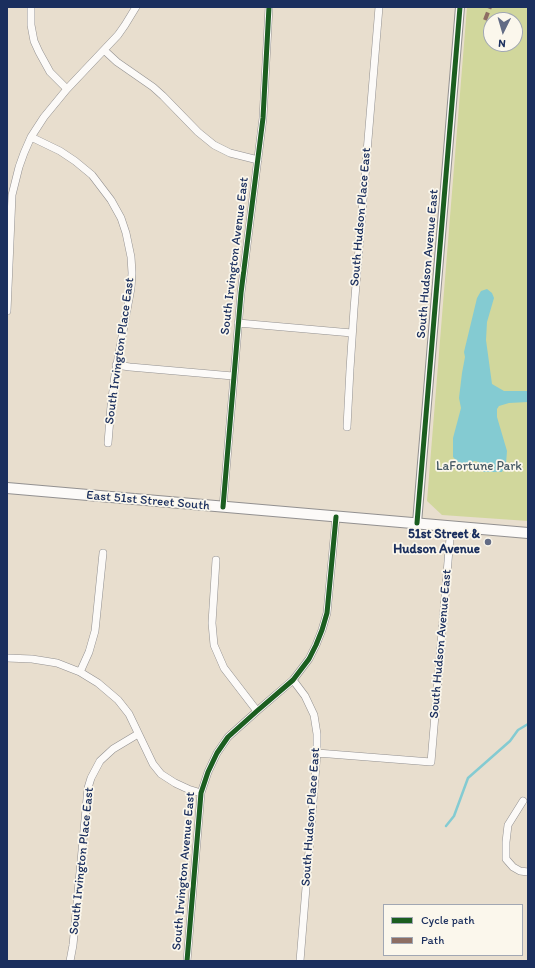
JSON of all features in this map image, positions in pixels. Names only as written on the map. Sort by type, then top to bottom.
[{"type":"main road","name":"East 51st Street South","points":[[7,488],[528,533]]},
{"type":"street","points":[[31,7],[31,25],[34,41],[50,72],[67,89]]},
{"type":"street","points":[[7,310],[12,195],[19,167],[31,137],[44,117],[67,89],[104,50],[125,25],[136,7]]},
{"type":"street","name":"South Irvington Avenue East","points":[[223,507],[238,323],[264,104],[269,7]]},
{"type":"street","name":"South Hudson Place East","points":[[347,427],[352,333],[379,7]]},
{"type":"street","name":"South Hudson Avenue East","points":[[417,523],[460,7]]},
{"type":"street","points":[[104,50],[117,62],[154,87],[198,132],[214,145],[234,154],[258,160]]},
{"type":"street","name":"South Irvington Place East","points":[[31,137],[75,161],[92,175],[111,200],[121,218],[130,248],[132,273],[131,294],[116,365],[108,443]]},
{"type":"street","points":[[238,323],[352,333]]},
{"type":"street","points":[[116,365],[233,376]]},
{"type":"street","name":"South Irvington Avenue East","points":[[187,961],[201,793],[208,772],[217,753],[228,737],[293,680],[309,659],[324,624],[336,517]]},
{"type":"street","name":"South Hudson Avenue East","points":[[317,753],[431,762],[451,526]]},
{"type":"street","points":[[80,672],[89,652],[94,631],[103,552]]},
{"type":"street","points":[[216,560],[212,623],[214,645],[224,668],[257,711]]},
{"type":"street","points":[[7,658],[32,659],[57,663],[80,672],[98,683],[118,700],[129,714],[153,764],[161,774],[175,784],[201,793]]},
{"type":"street","name":"South Hudson Place East","points":[[293,680],[305,696],[314,715],[317,734],[317,753],[300,961]]},
{"type":"street","name":"South Irvington Place East","points":[[70,961],[73,945],[88,788],[91,778],[100,761],[113,749],[138,734]]},
{"type":"street","points":[[523,801],[508,825],[506,859],[513,867],[528,872]]},
{"type":"green space","name":"LaFortune Park","points":[[467,7],[528,7],[528,521],[442,515],[427,501]]},
{"type":"water","points":[[487,289],[492,293],[494,298],[487,322],[486,340],[492,384],[504,391],[528,391],[528,402],[509,403],[499,406],[497,409],[497,417],[507,451],[506,464],[502,472],[484,472],[481,470],[479,462],[474,461],[470,465],[465,465],[458,462],[453,457],[453,438],[461,408],[459,398],[465,357],[464,352],[477,298],[481,291]]},
{"type":"waterway","points":[[446,826],[454,816],[468,778],[510,741],[518,730],[528,724]]},
{"type":"marked path","points":[[488,12],[490,7]]},
{"type":"cycle path","points":[[223,507],[241,293],[263,118],[269,7]]},
{"type":"cycle path","points":[[417,523],[460,7]]},
{"type":"cycle path","points":[[187,961],[201,793],[208,772],[217,753],[228,737],[293,680],[309,659],[322,630],[327,613],[336,517]]},
{"type":"place","name":"51st Street & Hudson Avenue","points":[[488,542]]}]
